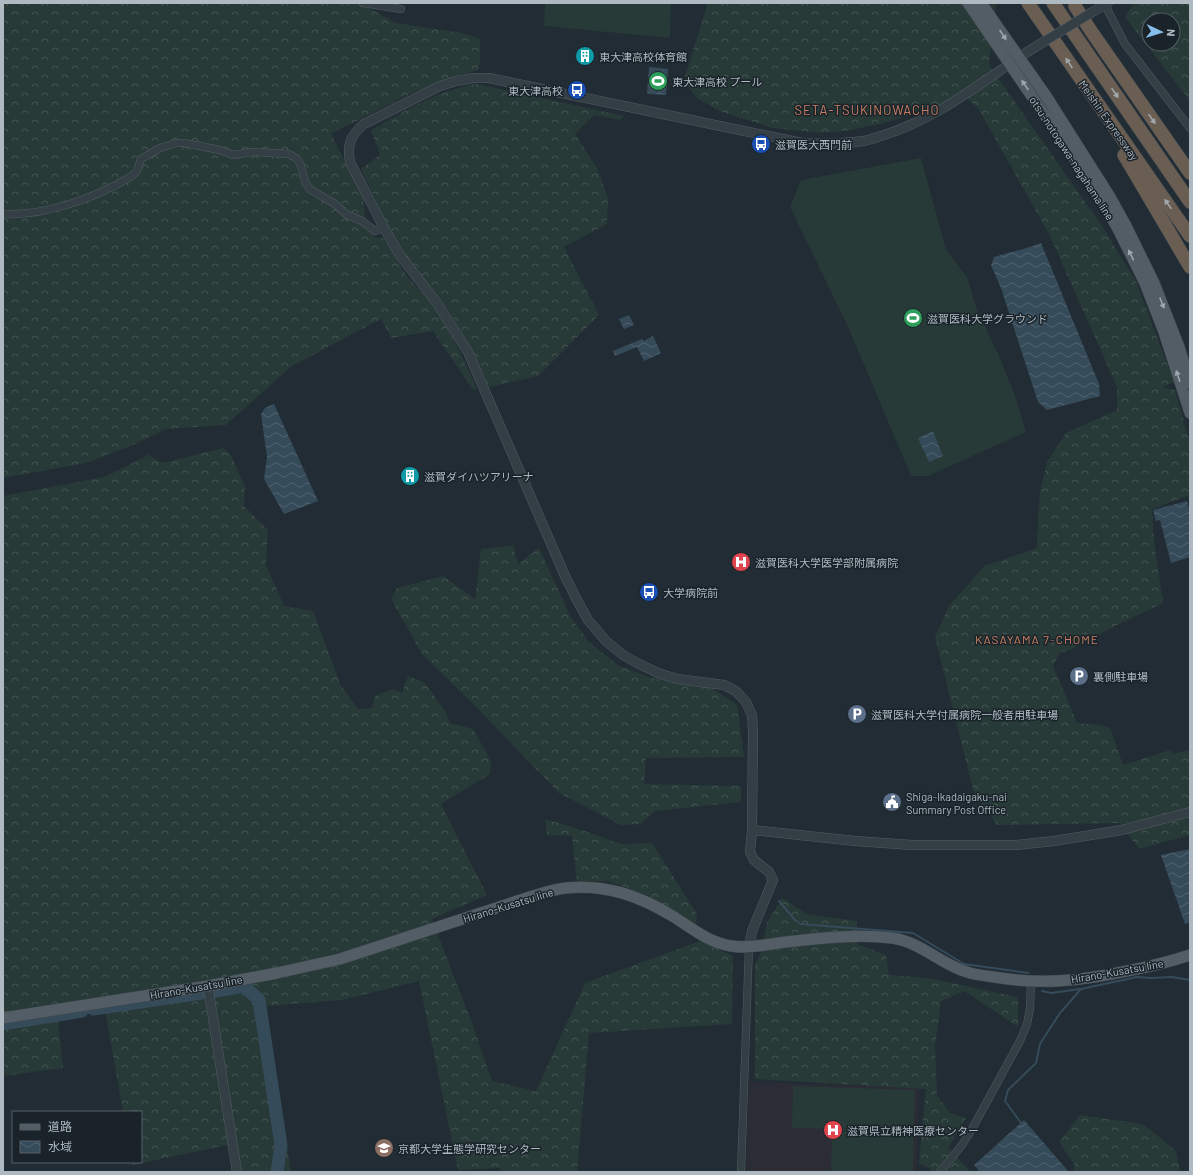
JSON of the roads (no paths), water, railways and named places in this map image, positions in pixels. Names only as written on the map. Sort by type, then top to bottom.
[{"type":"highway","name":"Meishin Expressway","points":[[1028,3],[1190,236]]},
{"type":"highway","name":"Meishin Expressway","points":[[1053,3],[1190,202]]},
{"type":"highway","points":[[1075,6],[1091,32],[1190,174]]},
{"type":"highway","points":[[1080,78],[1190,268]]},
{"type":"main road","name":"otsu-notogawa-nagahama line","points":[[968,3],[1014,61],[1046,96],[1110,197],[1154,283],[1179,347],[1190,383]]},
{"type":"main road","name":"otsu-notogawa-nagahama line","points":[[981,3],[1014,61],[1096,190],[1117,227],[1144,283],[1158,318],[1190,413]]},
{"type":"main road","name":"Hirano-Kusatsu line","points":[[3,1018],[208,986],[340,959],[533,896],[564,888],[593,887],[639,898],[657,907],[712,941],[733,946],[749,946],[846,937],[892,938],[908,941],[918,945],[952,967],[970,973],[1031,982],[1073,981],[1092,978],[1165,963],[1190,955]]},
{"type":"street","points":[[363,3],[400,9]]},
{"type":"street","points":[[741,1172],[749,946],[752,931],[773,880],[769,872],[754,860],[750,852],[752,830],[752,715],[746,702],[736,691],[724,685],[678,679],[658,673],[637,663],[623,655],[606,641],[588,620],[576,600],[565,576],[468,352],[458,333],[440,306],[400,254],[384,228],[350,162],[348,150],[350,141],[355,132],[364,124],[440,86],[456,81],[474,78],[489,78],[802,143],[843,143],[865,141],[911,126],[958,100],[1032,49],[1106,4],[1126,44],[1190,128]]},
{"type":"street","points":[[3,214],[31,213],[92,196],[132,176],[142,159],[149,154],[170,145],[184,143],[220,150],[233,155],[252,152],[289,154],[296,158],[300,163],[306,184],[311,190],[335,204],[346,214],[362,221],[375,231],[384,228]]},
{"type":"street","points":[[752,830],[855,841],[912,845],[1016,845],[1054,841],[1122,830],[1190,812]]},
{"type":"street","points":[[940,1172],[972,1130],[1020,1041],[1028,1024],[1031,982]]},
{"type":"street","points":[[208,986],[237,1172]]},
{"type":"water","name":"東大津高校 プール","points":[[649,67],[668,69],[666,95],[647,94]]},
{"type":"water","points":[[1041,243],[1099,384],[1100,396],[1047,410],[1038,402],[1001,288],[991,265],[994,257]]},
{"type":"water","points":[[629,315],[634,325],[624,329],[619,319]]},
{"type":"water","points":[[653,336],[661,353],[644,361],[637,347],[615,356],[613,351],[642,339],[644,341]]},
{"type":"water","points":[[274,404],[318,501],[284,514],[264,479],[267,457],[261,414],[265,408]]},
{"type":"water","points":[[933,431],[943,456],[929,462],[918,438]]},
{"type":"water","points":[[1187,501],[1190,513],[1190,557],[1171,563],[1160,520],[1156,521],[1153,510]]},
{"type":"water","points":[[1190,849],[1190,922],[1185,924],[1161,855]]},
{"type":"water","points":[[1024,1120],[1068,1171],[980,1172],[974,1165]]},
{"type":"waterway","points":[[779,901],[795,920],[801,924],[913,933],[964,964],[1028,973]]},
{"type":"waterway","points":[[1021,1123],[1005,1101],[1008,1090],[1036,1063],[1040,1044],[1060,1013],[1081,989],[1137,977],[1172,977],[1190,980]]},
{"type":"waterway","points":[[215,991],[244,986],[259,1000],[281,1145],[277,1172]]},
{"type":"waterway","points":[[1042,991],[1051,993],[1080,989]]},
{"type":"waterway","points":[[93,1009],[202,993]]},
{"type":"waterway","points":[[3,1024],[82,1011]]},
{"type":"place","name":"東大津高校体育館","points":[[585,56]]},
{"type":"place","name":"東大津高校 プール","points":[[658,81]]},
{"type":"place","name":"東大津高校","points":[[577,90]]},
{"type":"place","name":"滋賀医大西門前","points":[[761,144]]},
{"type":"place","name":"滋賀医科大学グラウンド","points":[[913,318]]},
{"type":"place","name":"滋賀ダイハツアリーナ","points":[[410,476]]},
{"type":"place","name":"滋賀医科大学医学部附属病院","points":[[741,562]]},
{"type":"place","name":"大学病院前","points":[[649,592]]},
{"type":"place","name":"裏側駐車場","points":[[1079,676]]},
{"type":"place","name":"滋賀医科大学付属病院一般者用駐車場","points":[[857,714]]},
{"type":"place","name":"Shiga-Ikadaigaku-nai Summary Post Office","points":[[892,802]]},
{"type":"place","name":"滋賀県立精神医療センター","points":[[833,1130]]},
{"type":"place","name":"京都大学生態学研究センター","points":[[384,1148]]},
{"type":"district","name":"SETA-TSUKINOWACHO","points":[[867,110]]},
{"type":"district","name":"KASAYAMA 7-CHOME","points":[[1037,639]]}]
